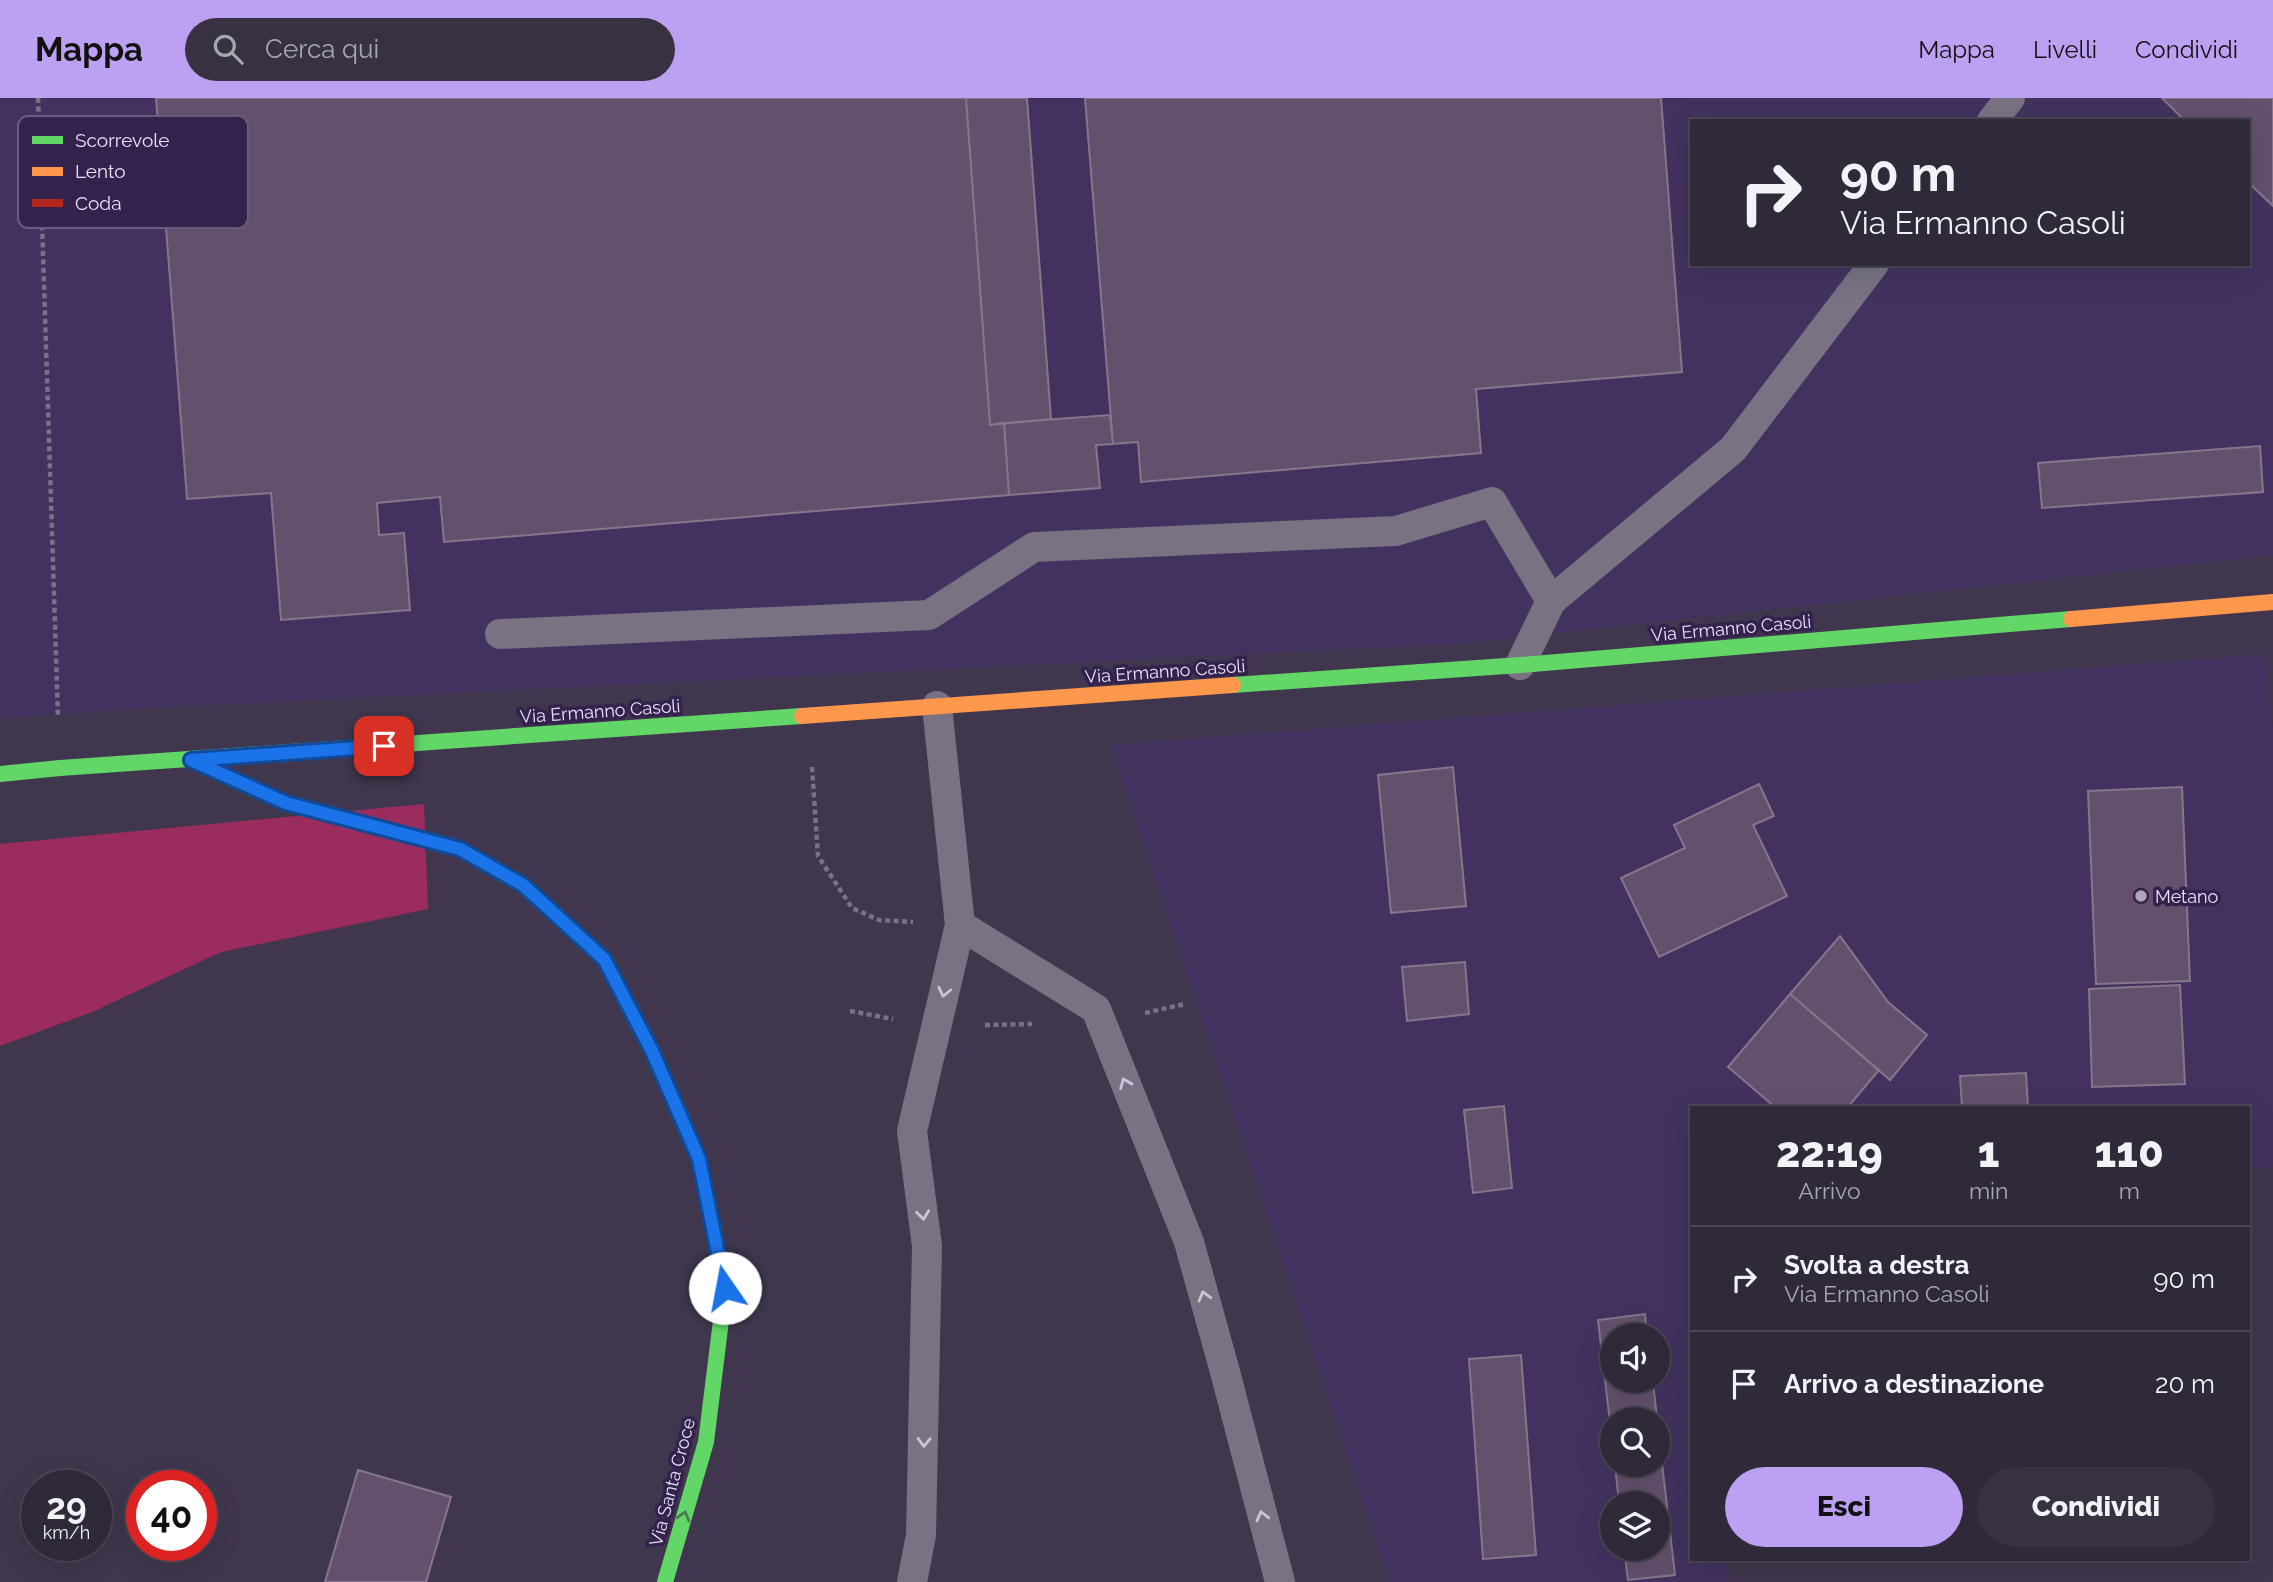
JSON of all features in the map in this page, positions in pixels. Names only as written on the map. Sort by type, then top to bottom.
[{"type":"main road","name":"Via Ermanno Casoli","points":[[0,774],[1521,665],[2273,602]]},
{"type":"main road","name":"Via Santa Croce","points":[[191,760],[286,803],[460,849],[523,885],[604,959],[652,1051],[699,1159],[725,1288],[706,1442],[665,1582]]},
{"type":"lane","points":[[1994,119],[2010,98]]},
{"type":"lane","points":[[1521,665],[1551,601],[1733,449],[1872,266]]},
{"type":"lane","points":[[500,634],[929,615],[1034,547],[1396,531],[1492,502],[1551,601]]},
{"type":"lane","points":[[912,1582],[921,1535],[927,1246],[912,1131],[960,925],[937,706]]},
{"type":"lane","points":[[960,925],[1096,1009],[1189,1242],[1279,1582]]},
{"type":"path","points":[[38,98],[39,116]]},
{"type":"path","points":[[42,228],[60,768]]},
{"type":"path","points":[[813,783],[818,856],[852,908],[879,920],[960,925]]},
{"type":"path","points":[[850,1011],[936,1026],[1101,1023],[1185,1004]]},
{"type":"shaded area","points":[[0,98],[2273,98],[2273,555],[1453,644],[147,708],[0,718]]},
{"type":"shaded area","points":[[2265,654],[2273,731],[2273,1166],[2250,1169],[2250,1106],[1690,1106],[1690,1561],[1727,1561],[1728,1582],[1390,1582],[1111,745]]},
{"type":"shaded area","points":[[424,804],[428,909],[221,952],[92,1012],[0,1046],[0,844]]},
{"type":"building","points":[[156,98],[966,98],[990,425],[1004,423],[1009,495],[444,542],[440,497],[377,503],[379,535],[404,533],[410,610],[281,620],[271,493],[187,499],[166,228],[248,228],[248,116],[157,116]]},
{"type":"building","points":[[966,98],[1027,98],[1051,419],[990,425]]},
{"type":"building","points":[[1085,98],[1661,98],[1682,372],[1476,389],[1481,453],[1141,482],[1138,442],[1113,444]]},
{"type":"building","points":[[2162,98],[2273,98],[2273,206],[2250,184],[2250,119],[2183,119]]},
{"type":"building","points":[[1110,415],[1113,444],[1096,445],[1100,488],[1009,495],[1004,423]]},
{"type":"building","points":[[2260,446],[2263,492],[2042,508],[2038,463]]},
{"type":"building","points":[[1453,767],[1466,906],[1391,913],[1378,775]]},
{"type":"building","points":[[1759,784],[1774,816],[1753,825],[1787,896],[1659,957],[1621,878],[1685,848],[1674,825]]},
{"type":"building","points":[[2182,787],[2190,981],[2096,984],[2088,791]]},
{"type":"building","points":[[1840,936],[1888,1002],[1927,1035],[1890,1080],[1790,994]]},
{"type":"building","points":[[1465,962],[1469,1014],[1407,1021],[1402,967]]},
{"type":"building","points":[[2180,985],[2185,1084],[2092,1087],[2089,989]]},
{"type":"building","points":[[1790,994],[1879,1070],[1849,1106],[1774,1106],[1728,1067]]},
{"type":"building","points":[[2026,1073],[2028,1106],[1962,1106],[1960,1076]]},
{"type":"building","points":[[1504,1106],[1512,1188],[1473,1193],[1464,1110]]},
{"type":"building","points":[[1645,1314],[1646,1323],[1600,1323],[1600,1337],[1598,1320]]},
{"type":"building","points":[[1521,1355],[1536,1555],[1483,1559],[1469,1359]]},
{"type":"building","points":[[1607,1393],[1654,1393],[1656,1407],[1608,1407]]},
{"type":"building","points":[[358,1470],[451,1497],[426,1582],[325,1582]]},
{"type":"building","points":[[1616,1477],[1664,1477],[1665,1491],[1618,1491]]},
{"type":"building","points":[[1670,1532],[1675,1575],[1628,1580],[1626,1561],[1670,1561]]},
{"type":"traffic: fast","points":[[1233,685],[1520,665],[2071,619]]},
{"type":"traffic: fast","points":[[0,774],[802,716]]},
{"type":"traffic: fast","points":[[193,761],[286,803],[460,849],[523,885],[604,959],[613,976]]},
{"type":"traffic: fast","points":[[665,1582],[706,1442],[725,1288],[715,1239]]},
{"type":"traffic: slow","points":[[2071,619],[2273,602]]},
{"type":"traffic: slow","points":[[802,716],[1233,685]]},
{"type":"traffic: jam","points":[[613,976],[652,1051],[699,1159],[715,1239]]},
{"type":"place","name":"Metano","points":[[2141,896]]},
{"type":"route","points":[[384,746],[191,760],[286,803],[460,849],[523,885],[604,959],[652,1051],[699,1159],[725,1288]]}]
